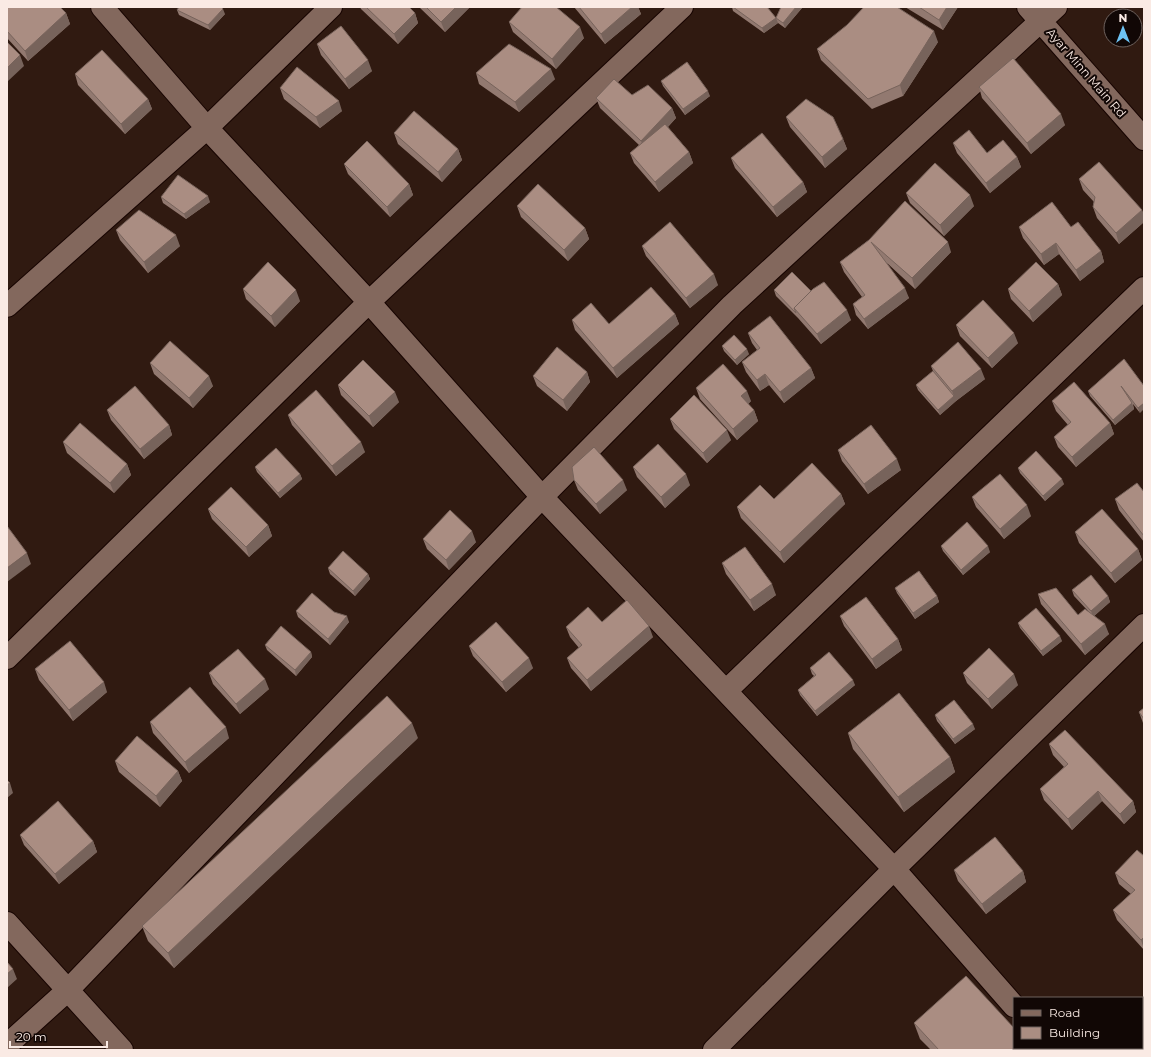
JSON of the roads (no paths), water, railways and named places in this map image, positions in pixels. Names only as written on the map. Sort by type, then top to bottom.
[{"type":"street","points":[[102,7],[207,128],[369,302],[542,497],[894,869],[1013,1005]]},
{"type":"street","points":[[7,306],[207,128],[331,7]]},
{"type":"street","points":[[7,658],[369,302],[682,7]]},
{"type":"street","points":[[7,1045],[68,990],[542,497],[732,305],[1042,12]]},
{"type":"street","name":"Ayar Minn Main Rd","points":[[1042,12],[1144,139]]},
{"type":"street","points":[[726,691],[1144,288]]},
{"type":"street","points":[[714,1050],[894,869],[1144,625]]},
{"type":"street","points":[[7,923],[122,1050]]}]
